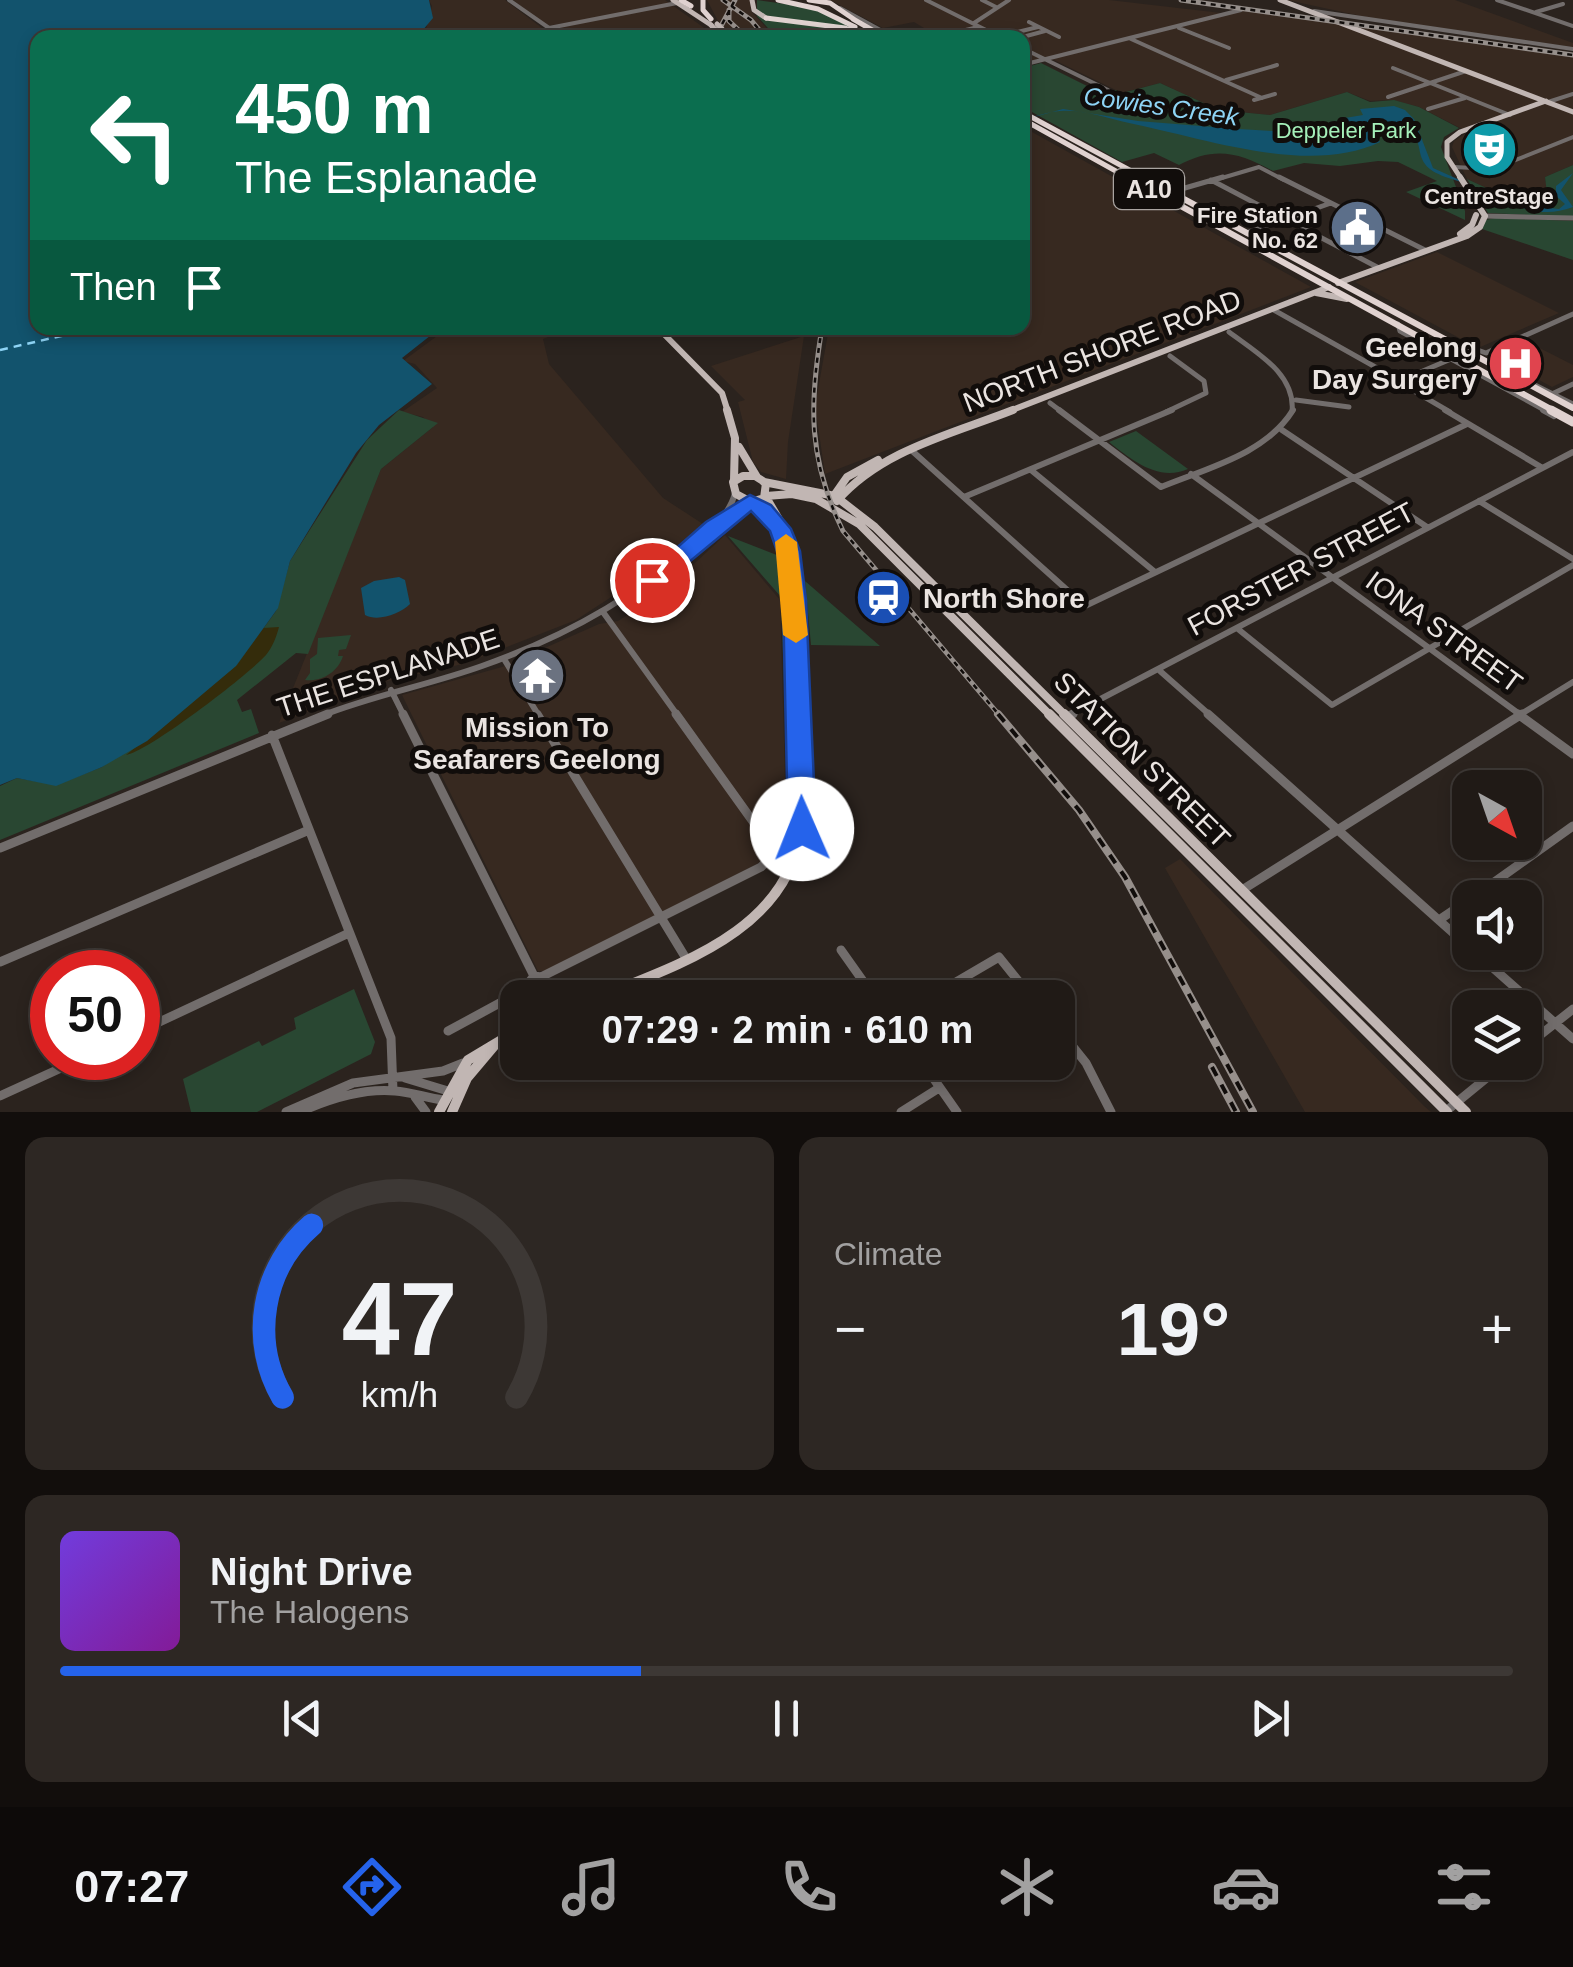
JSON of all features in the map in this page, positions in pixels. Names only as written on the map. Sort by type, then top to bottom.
[{"type":"highway","points":[[778,0],[824,10],[859,30]]},
{"type":"highway","points":[[803,0],[827,2],[872,30]]},
{"type":"highway","points":[[803,0],[855,20]]},
{"type":"highway","points":[[677,1],[692,9],[703,2],[717,28]]},
{"type":"highway","points":[[766,18],[793,21],[811,14],[806,7],[787,1]]},
{"type":"highway","points":[[766,18],[849,30]]},
{"type":"highway","name":"A10","points":[[1030,119],[1573,406]]},
{"type":"highway","name":"A10","points":[[1030,119],[1573,423]]},
{"type":"highway","points":[[1118,165],[1142,181],[1142,185]]},
{"type":"highway","points":[[1328,287],[1342,282]]},
{"type":"main road","points":[[752,0],[754,10],[766,18]]},
{"type":"main road","points":[[1280,0],[1573,112]]},
{"type":"main road","points":[[692,9],[717,28]]},
{"type":"main road","points":[[1485,216],[1445,150],[1451,137],[1547,102]]},
{"type":"main road","points":[[1462,180],[1476,215]]},
{"type":"main road","points":[[1476,215],[1485,216]]},
{"type":"main road","points":[[1441,244],[1468,229],[1476,215]]},
{"type":"main road","points":[[1342,282],[1475,232],[1485,216]]},
{"type":"main road","name":"NORTH SHORE ROAD","points":[[835,499],[856,478],[892,457],[1328,287]]},
{"type":"main road","points":[[1312,293],[1358,302]]},
{"type":"main road","points":[[639,980],[727,940],[758,916],[788,876],[800,846],[802,813],[793,545],[761,479],[747,466],[722,393],[667,335]]},
{"type":"main road","points":[[735,438],[735,492],[770,515],[783,534],[794,600]]},
{"type":"main road","points":[[734,480],[747,475],[761,479]]},
{"type":"main road","name":"STATION STREET","points":[[761,479],[835,499],[1242,890],[1466,1112]]},
{"type":"main road","name":"STATION STREET","points":[[766,496],[790,494],[835,499]]},
{"type":"main road","points":[[750,502],[766,496]]},
{"type":"main road","name":"STATION STREET","points":[[1062,720],[1446,1112]]},
{"type":"main road","points":[[447,1103],[468,1060],[500,1041]]},
{"type":"main road","points":[[447,1103],[479,1061],[500,1044]]},
{"type":"street","points":[[508,0],[549,28],[677,1]]},
{"type":"street","points":[[926,0],[987,30]]},
{"type":"street","points":[[982,0],[998,7]]},
{"type":"street","points":[[973,23],[1009,0]]},
{"type":"street","points":[[1500,0],[1572,25]]},
{"type":"street","points":[[827,2],[879,30]]},
{"type":"street","points":[[1534,13],[1563,4]]},
{"type":"street","points":[[1030,63],[1242,10]]},
{"type":"street","points":[[1314,12],[1337,12],[1573,49]]},
{"type":"street","points":[[1029,22],[1060,37]]},
{"type":"street","points":[[964,30],[979,26]]},
{"type":"street","points":[[1177,26],[1229,48]]},
{"type":"street","points":[[1027,30],[1038,27]]},
{"type":"street","points":[[1030,35],[1046,31]]},
{"type":"street","points":[[1129,38],[1262,98]]},
{"type":"street","points":[[1030,52],[1108,90]]},
{"type":"street","points":[[1223,81],[1278,66]]},
{"type":"street","points":[[1393,68],[1510,114]]},
{"type":"street","points":[[1388,97],[1466,71]]},
{"type":"street","points":[[1254,100],[1276,94]]},
{"type":"street","points":[[1547,102],[1573,94]]},
{"type":"street","points":[[1428,109],[1467,98]]},
{"type":"street","points":[[1454,167],[1492,169],[1573,137]]},
{"type":"street","points":[[1170,192],[1256,166],[1425,250]]},
{"type":"street","points":[[1210,180],[1378,268]]},
{"type":"street","points":[[1245,233],[1331,203]]},
{"type":"street","points":[[1485,216],[1573,218]]},
{"type":"street","points":[[1271,309],[1541,467]]},
{"type":"street","points":[[1487,358],[1573,314]]},
{"type":"street","points":[[1564,318],[1573,322]]},
{"type":"street","points":[[1398,324],[1399,330],[1573,423]]},
{"type":"street","points":[[1229,332],[1279,367],[1296,400]]},
{"type":"street","points":[[964,497],[1196,402],[1206,393],[1201,377],[1170,356]]},
{"type":"street","points":[[1487,358],[1573,406]]},
{"type":"street","points":[[1404,385],[1451,359]]},
{"type":"street","points":[[1554,393],[1573,384]]},
{"type":"street","points":[[1296,400],[1349,408]]},
{"type":"street","points":[[1050,403],[1160,488],[1282,430],[1296,400]]},
{"type":"street","points":[[910,450],[1085,606],[1467,424]]},
{"type":"street","points":[[1282,430],[1427,527]]},
{"type":"street","name":"FORSTER STREET","points":[[1062,720],[1570,451]]},
{"type":"street","points":[[1031,470],[1155,572]]},
{"type":"street","name":"IONA STREET","points":[[1191,474],[1573,754]]},
{"type":"street","name":"THE ESPLANADE","points":[[714,527],[732,506],[735,492]]},
{"type":"street","points":[[1238,628],[1332,704],[1573,562],[1478,500]]},
{"type":"street","name":"THE ESPLANADE","points":[[0,848],[391,690],[504,659],[603,612],[652,580],[750,502]]},
{"type":"street","points":[[534,976],[541,977],[760,867],[770,858],[764,838],[603,612]]},
{"type":"street","points":[[504,659],[687,960]]},
{"type":"street","points":[[1160,671],[1452,931]]},
{"type":"street","points":[[1242,890],[1573,682]]},
{"type":"street","points":[[391,690],[534,976]]},
{"type":"street","points":[[272,736],[391,1038],[393,1091]]},
{"type":"street","points":[[1496,880],[1573,826]]},
{"type":"street","points":[[0,962],[310,830]]},
{"type":"street","points":[[1439,920],[1452,911]]},
{"type":"street","points":[[160,1022],[350,933]]},
{"type":"street","points":[[842,950],[863,980]]},
{"type":"street","points":[[959,980],[999,956],[1018,980]]},
{"type":"street","points":[[1495,970],[1573,1039]]},
{"type":"street","points":[[448,1031],[522,991],[534,976]]},
{"type":"street","points":[[1542,1033],[1573,1009]]},
{"type":"street","points":[[1075,1049],[1111,1112]]},
{"type":"street","points":[[286,1112],[342,1086],[448,1070],[468,1060]]},
{"type":"street","points":[[394,1076],[447,1103]]},
{"type":"street","points":[[0,1096],[35,1080]]},
{"type":"street","points":[[934,1080],[957,1112]]},
{"type":"street","points":[[1446,1112],[1484,1080]]},
{"type":"street","points":[[901,1112],[940,1088]]},
{"type":"street","points":[[300,1112],[342,1096],[393,1091],[447,1103]]},
{"type":"street","points":[[409,1094],[426,1112]]},
{"type":"shaded area","points":[[429,0],[505,0],[545,30],[425,30],[432,6]]},
{"type":"shaded area","points":[[513,0],[665,0],[707,30],[551,30],[638,11],[547,26]]},
{"type":"shaded area","points":[[707,0],[750,0],[751,11],[769,30],[728,30]]},
{"type":"shaded area","points":[[830,0],[1109,0],[1230,14],[1245,10],[1573,57],[1573,165],[1545,177],[1549,202],[1515,201],[1467,179],[1452,147],[1454,141],[1468,132],[1419,107],[1393,100],[1370,101],[1347,92],[1270,115],[1219,110],[1160,83],[1122,93],[1048,57],[1030,61],[1030,30],[927,30],[914,22],[883,28]]},
{"type":"shaded area","points":[[1287,0],[1455,0],[1573,43],[1573,47],[1366,17]]},
{"type":"shaded area","points":[[1030,131],[1311,287],[825,474],[815,406],[828,335],[1030,335]]},
{"type":"shaded area","points":[[1437,252],[1559,313],[1478,348],[1355,282]]},
{"type":"shaded area","points":[[438,335],[553,335],[543,339],[549,364],[663,498],[703,524],[665,562],[576,620],[463,664],[383,682],[279,723],[381,469],[433,427],[423,417],[402,412],[437,388],[415,364],[403,361]]},
{"type":"shaded area","points":[[804,336],[786,479],[761,472],[753,462],[738,402],[745,400],[711,366]]},
{"type":"shaded area","points":[[1524,340],[1573,365],[1573,377],[1552,387],[1493,355]]},
{"type":"shaded area","points":[[725,535],[780,600],[786,814],[783,842],[757,864],[548,971],[538,971],[402,695],[502,667],[599,624],[618,621],[665,591]]},
{"type":"shaded area","points":[[1180,859],[1431,1112],[1305,1112],[1165,868]]},
{"type":"green space","points":[[757,0],[813,8],[857,30],[770,30],[757,16]]},
{"type":"green space","name":"Deppeler Park","points":[[1041,63],[1103,94],[1160,83],[1219,110],[1270,115],[1347,92],[1370,102],[1394,100],[1419,107],[1459,128],[1444,137],[1441,147],[1465,220],[1406,192],[1437,181],[1398,162],[1340,166],[1304,163],[1273,171],[1249,159],[1226,154],[1204,155],[1179,165],[1154,153],[1122,162],[1030,111],[1030,66]]},
{"type":"green space","points":[[1573,165],[1573,217],[1488,213],[1467,179],[1515,201],[1548,202],[1545,177]]},
{"type":"green space","points":[[1486,220],[1573,221],[1573,260],[1482,229]]},
{"type":"green space","points":[[399,410],[438,423],[381,469],[308,654],[296,653],[237,700],[242,712],[251,709],[259,733],[0,840],[0,786],[17,778],[56,785],[102,767],[236,666],[276,611],[290,561],[367,440]]},
{"type":"green space","points":[[1136,431],[1188,469],[1156,471],[1109,442]]},
{"type":"green space","points":[[728,536],[787,559],[796,773],[787,773],[781,597]]},
{"type":"green space","points":[[805,581],[880,646],[811,645]]},
{"type":"green space","points":[[351,635],[346,649],[339,650],[338,656],[343,656],[333,671],[323,678],[305,680],[310,673],[310,659],[317,654],[318,638]]},
{"type":"green space","points":[[354,989],[375,1042],[371,1054],[257,1112],[191,1112],[183,1079],[259,1041],[262,1046],[296,1029],[294,1018]]},
{"type":"sand","points":[[279,627],[266,655],[240,678],[176,727],[126,755],[237,665],[263,628]]},
{"type":"water","points":[[0,0],[429,0],[433,18],[423,30],[30,30],[30,335],[431,335],[402,358],[432,384],[379,425],[356,453],[290,561],[278,608],[236,666],[147,741],[102,767],[56,786],[17,778],[0,785]]},
{"type":"water","name":"Cowies Creek","points":[[1394,106],[1414,119],[1433,168],[1479,189],[1428,168],[1410,132],[1377,129],[1375,135],[1380,142],[1352,152],[1289,155],[1223,145],[1089,113],[1138,121],[1308,133],[1340,128],[1345,118],[1363,115],[1360,109]]},
{"type":"water","points":[[1573,173],[1561,190],[1573,207],[1544,212],[1531,210],[1518,206],[1505,201],[1482,190],[1513,204],[1559,209],[1565,204],[1556,196],[1556,186]]},
{"type":"water","points":[[399,577],[405,580],[410,604],[389,616],[365,615],[361,588],[374,581]]},
{"type":"ferry route","points":[[0,350],[65,335]]},
{"type":"railway","points":[[723,0],[732,6]]},
{"type":"railway","points":[[732,6],[735,0]]},
{"type":"railway","points":[[1181,0],[1573,55]]},
{"type":"railway","points":[[729,11],[732,6]]},
{"type":"railway","points":[[732,6],[759,30]]},
{"type":"railway","points":[[717,30],[729,11]]},
{"type":"railway","points":[[729,11],[729,21],[739,30]]},
{"type":"railway","points":[[821,335],[814,431],[823,480],[843,531],[1000,716]]},
{"type":"railway","points":[[998,714],[1079,810],[1125,877],[1253,1112]]},
{"type":"railway","points":[[1212,1067],[1236,1112]]},
{"type":"slow traffic","points":[[786,542],[796,635]]},
{"type":"place","name":"CentreStage","points":[[1489,149]]},
{"type":"place","name":"Fire Station No. 62","points":[[1357,228]]},
{"type":"place","name":"Geelong Day Surgery","points":[[1516,363]]},
{"type":"place","name":"North Shore","points":[[884,598]]},
{"type":"place","name":"Mission To Seafarers Geelong","points":[[537,676]]},
{"type":"route","points":[[652,580],[750,502],[770,515],[780,529],[786,540],[794,600],[802,829]]}]
